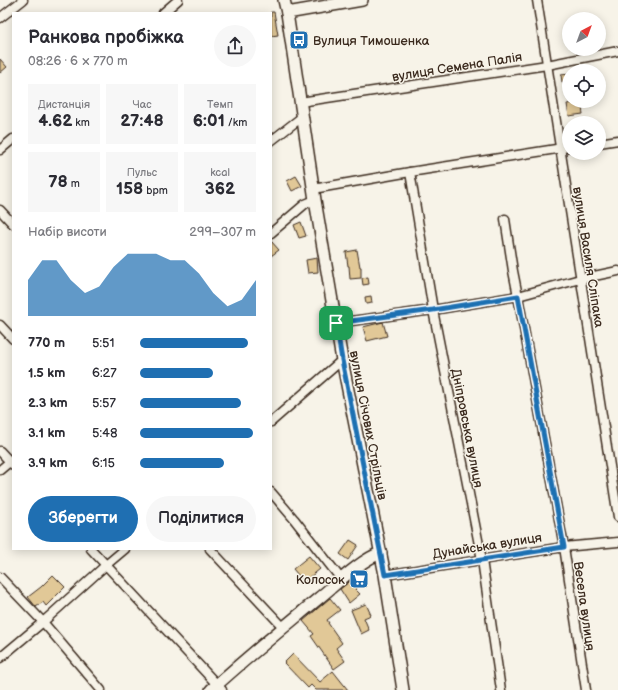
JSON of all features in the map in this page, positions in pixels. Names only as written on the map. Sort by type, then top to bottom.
[{"type":"main road","name":"вулиця Січових Стрільців","points":[[284,0],[314,194],[342,360],[381,553],[403,690]]},
{"type":"main road","points":[[287,13],[362,0]]},
{"type":"main road","points":[[217,688],[341,579],[364,562],[381,553]]},
{"type":"street","points":[[0,18],[23,0]]},
{"type":"street","points":[[169,11],[178,0]]},
{"type":"street","name":"вулиця Василя Сліпака","points":[[537,0],[618,517]]},
{"type":"street","name":"вулиця Семена Палія","points":[[300,102],[547,65],[618,51]]},
{"type":"street","points":[[272,140],[302,117]]},
{"type":"street","points":[[0,150],[12,140]]},
{"type":"street","points":[[606,142],[618,140]]},
{"type":"street","points":[[272,232],[305,204],[314,194],[410,172],[560,149]]},
{"type":"street","name":"Дніпровська вулиця","points":[[410,172],[433,310],[482,560],[501,690]]},
{"type":"street","points":[[0,210],[12,223]]},
{"type":"street","name":"Весела вулиця","points":[[505,219],[513,271],[564,547],[586,690]]},
{"type":"street","points":[[336,323],[433,310],[518,296],[580,279],[618,271]]},
{"type":"street","points":[[0,325],[12,338]]},
{"type":"street","points":[[272,421],[342,360]]},
{"type":"street","points":[[0,451],[12,462],[0,470]]},
{"type":"street","points":[[272,493],[341,579]]},
{"type":"street","name":"Дунайська вулиця","points":[[385,575],[564,547],[618,542]]},
{"type":"street","points":[[92,550],[217,688]]},
{"type":"street","points":[[0,658],[124,550]]},
{"type":"street","points":[[211,550],[284,628]]},
{"type":"street","points":[[0,577],[43,622],[101,690]]},
{"type":"building","points":[[272,12],[274,12],[278,35],[272,36]]},
{"type":"building","points":[[0,59],[7,67],[0,73]]},
{"type":"building","points":[[568,108],[582,108],[583,114],[569,116]]},
{"type":"building","points":[[296,176],[302,186],[292,191],[287,181]]},
{"type":"building","points":[[301,222],[306,236],[299,238],[294,225]]},
{"type":"building","points":[[272,242],[279,250],[272,255]]},
{"type":"building","points":[[357,250],[361,267],[361,278],[350,279],[346,252]]},
{"type":"building","points":[[317,258],[318,272],[308,273],[306,260]]},
{"type":"building","points":[[368,277],[369,284],[363,285],[362,278]]},
{"type":"building","points":[[371,296],[372,303],[366,304],[365,297]]},
{"type":"building","points":[[383,322],[387,336],[367,341],[363,327]]},
{"type":"building","points":[[350,540],[358,545],[348,560],[340,554]]},
{"type":"building","points":[[309,556],[320,569],[304,582],[293,569]]},
{"type":"building","points":[[361,573],[366,580],[355,589],[360,594],[349,603],[340,589]]},
{"type":"building","points":[[53,575],[65,587],[46,606],[43,602],[36,607],[28,597]]},
{"type":"building","points":[[330,598],[340,610],[327,620],[342,643],[336,648],[345,661],[334,669],[311,636],[314,634],[303,621]]},
{"type":"building","points":[[366,604],[371,615],[364,618],[369,630],[361,634],[351,610]]},
{"type":"building","points":[[293,654],[320,682],[333,671],[348,690],[316,690],[311,685],[308,688],[284,663]]},
{"type":"place","name":"Вулиця Тимошенка","points":[[299,40]]},
{"type":"place","name":"Колосок","points":[[359,579]]},
{"type":"route","points":[[518,296],[564,547],[385,575],[336,323],[433,310],[518,296]]}]
